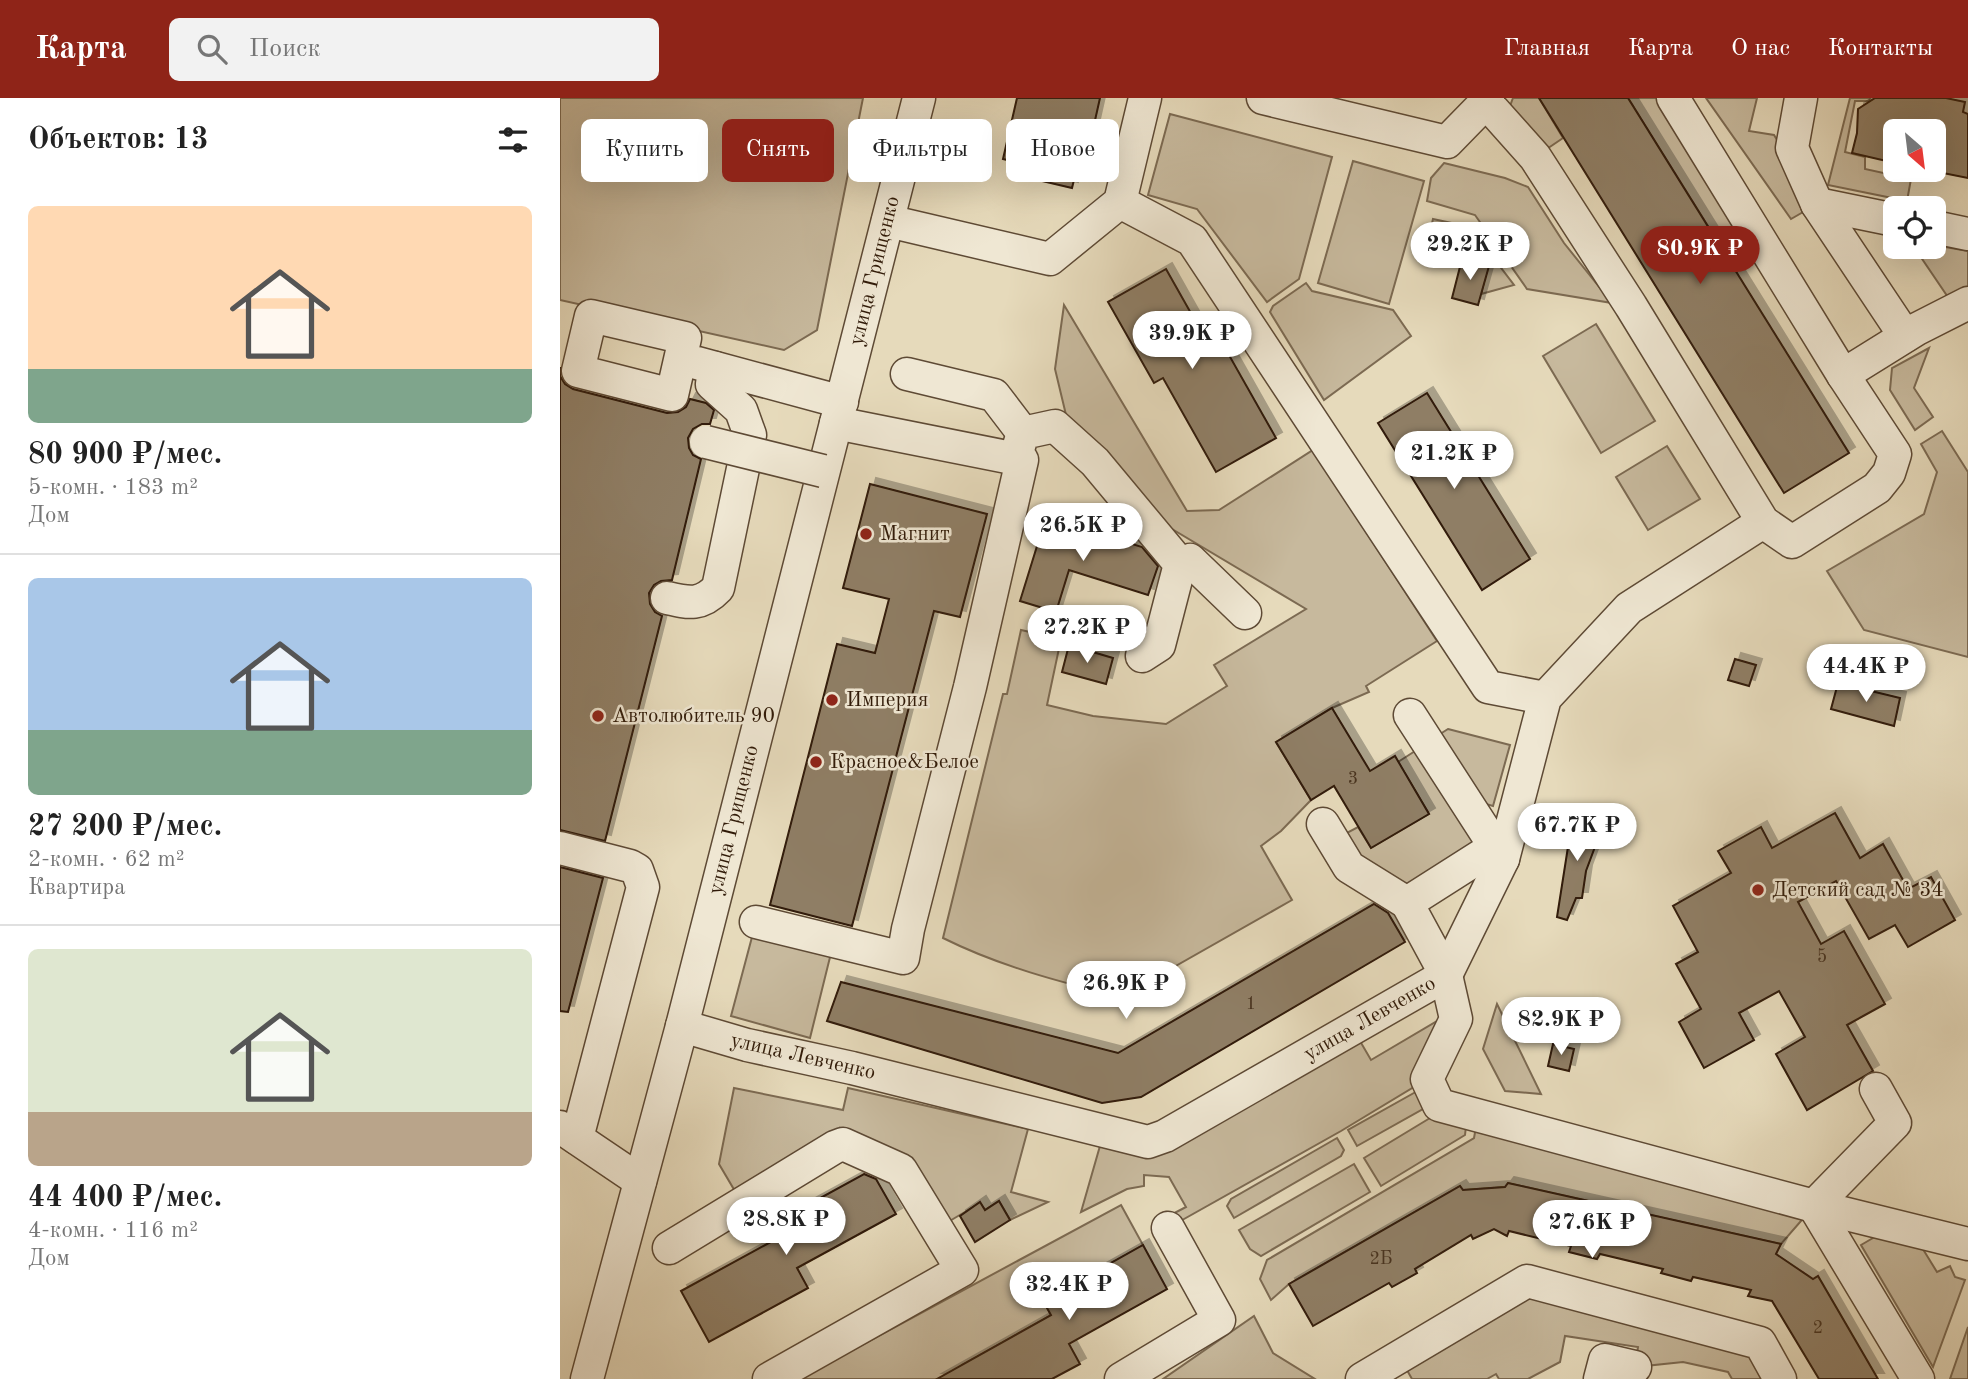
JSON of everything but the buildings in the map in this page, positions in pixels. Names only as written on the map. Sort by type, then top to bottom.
[{"type":"street","name":"улица Грищенко","points":[[587,1379],[682,1026],[919,98]]},
{"type":"street","points":[[888,221],[1050,259],[1121,202],[1145,98]]},
{"type":"street","points":[[1263,98],[1447,142],[1487,100],[1535,158],[1631,306],[1763,522],[1792,542],[1878,488],[1889,473],[1895,454],[1843,375],[1673,98]]},
{"type":"street","points":[[1801,98],[1791,148],[1817,204],[1905,336]]},
{"type":"street","points":[[1121,202],[1192,240],[1488,687],[1545,698]]},
{"type":"street","points":[[1817,204],[1883,218]]},
{"type":"street","points":[[1946,229],[1968,234]]},
{"type":"street","points":[[1843,375],[1905,336],[1968,303]]},
{"type":"street","points":[[587,335],[715,368],[839,412],[1019,446],[1055,426],[1095,462],[1180,564]]},
{"type":"street","points":[[667,598],[691,603],[709,597],[718,588],[750,435],[741,410],[712,384],[715,368]]},
{"type":"street","points":[[755,922],[903,958],[908,929],[970,687],[1022,460],[1019,446],[994,395],[907,374]]},
{"type":"street","points":[[706,442],[823,471]]},
{"type":"street","points":[[1446,975],[1499,853],[1545,698],[1629,608],[1763,522]]},
{"type":"street","points":[[1180,564],[1190,560],[1245,613]]},
{"type":"street","points":[[1142,656],[1159,645],[1180,564]]},
{"type":"street","points":[[1410,715],[1499,853]]},
{"type":"street","points":[[1323,824],[1349,867],[1406,903],[1446,975]]},
{"type":"street","points":[[560,848],[630,866],[638,870],[643,887],[568,1132],[640,1181]]},
{"type":"street","points":[[1406,903],[1499,853]]},
{"type":"street","name":"улица Левченко","points":[[682,1026],[747,1045],[866,1071],[1148,1142],[1165,1136],[1446,975],[1456,1019],[1427,1079],[1439,1105],[1814,1206],[1968,1244]]},
{"type":"street","points":[[1876,1089],[1895,1122],[1814,1206],[1918,1379]]},
{"type":"street","points":[[669,1248],[843,1144],[901,1170],[962,1270],[769,1379]]},
{"type":"street","points":[[1121,1379],[1219,1320],[1168,1228]]},
{"type":"street","points":[[1362,1379],[1527,1281],[1760,1343],[1780,1379]]},
{"type":"street","points":[[1600,1379],[1605,1360],[1635,1367]]},
{"type":"shaded area","points":[[560,98],[863,98],[859,119],[848,119],[848,174],[817,330],[784,350],[560,300]]},
{"type":"shaded area","points":[[1513,98],[1539,98],[1563,138],[1535,157],[1504,122]]},
{"type":"shaded area","points":[[1628,98],[1673,98],[1754,229],[1721,247]]},
{"type":"shaded area","points":[[1706,98],[1757,98],[1749,131],[1774,135],[1817,204],[1791,219]]},
{"type":"shaded area","points":[[1850,98],[1870,98],[1869,101],[1855,101],[1845,152],[1865,157],[1865,169],[1883,173],[1883,182],[1910,182],[1908,196],[1883,196],[1828,185]]},
{"type":"shaded area","points":[[1170,114],[1332,157],[1299,279],[1267,302],[1197,209],[1148,195]]},
{"type":"shaded area","points":[[1353,161],[1424,181],[1389,304],[1318,283]]},
{"type":"shaded area","points":[[1444,163],[1505,178],[1528,187],[1564,243],[1612,303],[1527,289],[1475,215],[1427,201],[1431,178]]},
{"type":"shaded area","points":[[1433,219],[1470,227],[1514,285],[1481,294],[1488,266],[1426,250]]},
{"type":"shaded area","points":[[1946,247],[1968,251],[1968,303],[1956,309],[1922,259],[1946,259]]},
{"type":"shaded area","points":[[1306,283],[1312,291],[1393,310],[1411,336],[1324,400],[1270,312],[1273,306]]},
{"type":"shaded area","points":[[1064,305],[1187,511],[1219,510],[1313,450],[1437,641],[1366,686],[1369,692],[1332,708],[1276,742],[1311,800],[1281,831],[1261,846],[1292,900],[1121,997],[1008,965],[943,938],[1003,694],[1007,694],[1021,630],[1061,639],[1047,705],[1093,716],[1166,724],[1227,686],[1214,665],[1306,609],[1167,526],[1067,419],[1055,369]]},
{"type":"shaded area","points":[[1596,324],[1655,421],[1601,453],[1543,356]]},
{"type":"shaded area","points":[[1929,348],[1914,388],[1933,417],[1915,430],[1890,390],[1892,368]]},
{"type":"shaded area","points":[[1942,431],[1968,472],[1968,657],[1864,630],[1827,571],[1924,514],[1937,472],[1921,444]]},
{"type":"shaded area","points":[[1667,446],[1700,499],[1648,530],[1616,477]]},
{"type":"shaded area","points":[[1448,729],[1510,745],[1493,806],[1479,802],[1437,736]]},
{"type":"shaded area","points":[[1426,744],[1488,836],[1400,889],[1355,863],[1341,836],[1358,827],[1371,848],[1429,814],[1398,762]]},
{"type":"shaded area","points":[[756,922],[834,941],[810,1038],[731,1016]]},
{"type":"shaded area","points":[[1497,1004],[1541,1094],[1505,1091],[1483,1049]]},
{"type":"shaded area","points":[[1454,1011],[1427,1079],[1341,1131],[1168,1228],[1163,1219],[1186,1207],[1169,1177],[1144,1175],[1144,1186],[1127,1189],[1081,1212],[1104,1132],[1130,1139],[1353,1029],[1371,1060]]},
{"type":"shaded area","points":[[734,1088],[843,1110],[848,1088],[1028,1129],[1011,1192],[1048,1202],[1010,1220],[999,1201],[985,1210],[980,1203],[948,1222],[905,1158],[840,1128],[835,1147],[742,1203],[719,1164]]},
{"type":"shaded area","points":[[1421,1089],[1430,1105],[1357,1146],[1348,1130]]},
{"type":"shaded area","points":[[1435,1115],[1466,1126],[1465,1135],[1381,1186],[1364,1158]]},
{"type":"shaded area","points":[[1476,1127],[1814,1206],[1781,1244],[1508,1183],[1505,1187],[1463,1190],[1460,1186],[1289,1284],[1271,1300],[1260,1279],[1267,1260],[1474,1138]]},
{"type":"shaded area","points":[[1337,1138],[1344,1150],[1341,1156],[1234,1218],[1227,1206],[1231,1199]]},
{"type":"shaded area","points":[[1354,1164],[1370,1192],[1261,1256],[1250,1249],[1239,1230]]},
{"type":"shaded area","points":[[1121,1205],[1143,1245],[1043,1301],[1051,1315],[962,1365],[969,1379],[799,1379]]},
{"type":"shaded area","points":[[1885,1231],[1921,1246],[1937,1272],[1950,1266],[1955,1277],[1965,1280],[1933,1367],[1861,1245]]},
{"type":"shaded area","points":[[1527,1281],[1760,1343],[1780,1379],[1732,1379],[1728,1372],[1683,1362],[1635,1367],[1638,1347],[1565,1336],[1560,1362],[1528,1379],[1499,1379],[1496,1374],[1487,1379],[1412,1379],[1399,1356]]},
{"type":"shaded area","points":[[1254,1316],[1273,1353],[1315,1379],[1163,1379]]},
{"type":"shaded area","points":[[1968,1327],[1968,1379],[1950,1379]]},
{"type":"place","name":"Магнит","points":[[866,534]]},
{"type":"place","name":"Империя","points":[[832,700]]},
{"type":"place","name":"Автолюбитель 90","points":[[598,716]]},
{"type":"place","name":"Красное&Белое","points":[[816,762]]},
{"type":"place","name":"Детский сад № 34","points":[[1758,890]]}]
